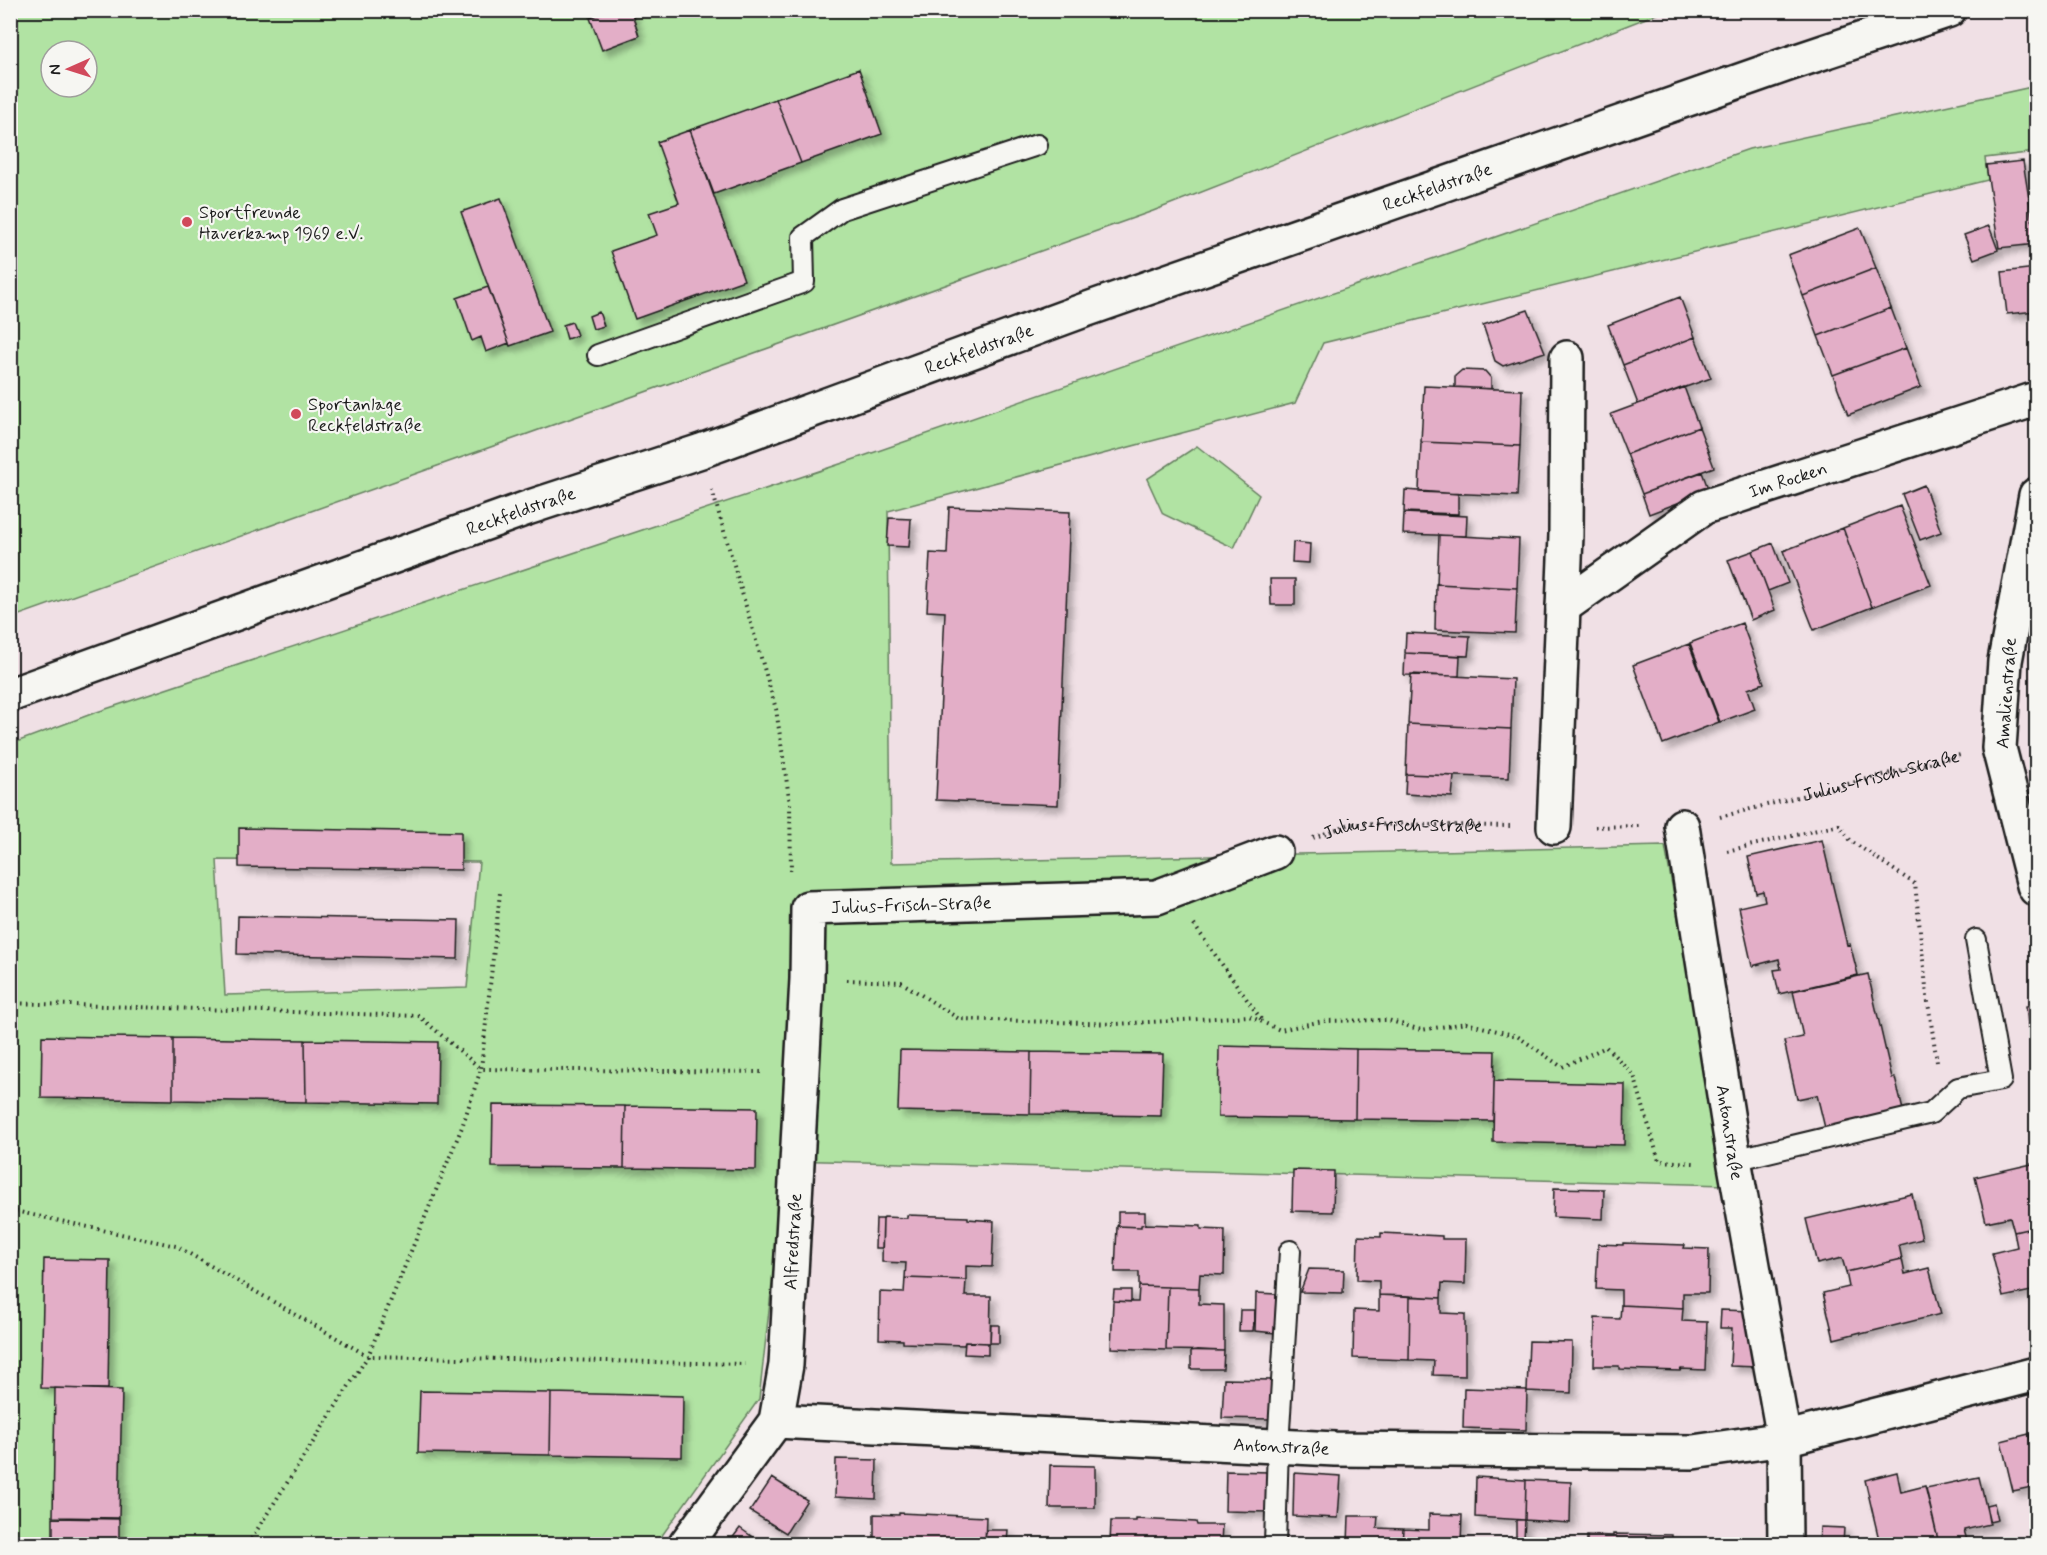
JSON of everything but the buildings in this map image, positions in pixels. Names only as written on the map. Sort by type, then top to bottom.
[{"type":"street","name":"Reckfeldstraße","points":[[10,695],[530,507],[701,451],[1093,308],[1788,64],[1947,11]]},
{"type":"street","points":[[1554,827],[1566,535],[1567,358]]},
{"type":"street","name":"Im Rocken","points":[[1563,607],[1704,507],[2037,399]]},
{"type":"street","name":"Amalienstraße","points":[[2037,495],[2004,661],[1999,748],[2034,885],[2037,889]]},
{"type":"street","name":"Antonstraße","points":[[1682,826],[1735,1162],[1784,1439],[1785,1545]]},
{"type":"street","name":"Julius-Frisch-Straße","points":[[808,908],[1157,897],[1275,852]]},
{"type":"street","name":"Alfredstraße","points":[[686,1545],[776,1421],[786,1365],[807,979],[808,908]]},
{"type":"street","name":"Antonstraße","points":[[776,1421],[1335,1449],[1693,1452],[1784,1439],[2037,1374]]},
{"type":"lane","points":[[598,355],[804,282],[803,237],[843,209],[1037,145]]},
{"type":"lane","points":[[1735,1162],[1931,1113],[1958,1088],[2001,1080],[1976,940]]},
{"type":"lane","points":[[1275,1545],[1278,1446],[1290,1251]]},
{"type":"path","points":[[701,451],[776,709],[790,804],[791,873]]},
{"type":"path","name":"Julius-Frisch-Straße","points":[[1275,852],[1350,824],[1682,826],[1959,755],[1999,748]]},
{"type":"path","points":[[1687,861],[1839,825],[1851,841],[1915,884],[1927,996],[1943,1102]]},
{"type":"path","points":[[1171,892],[1264,1022]]},
{"type":"path","points":[[248,1545],[368,1356],[462,1127],[481,1069],[500,893]]},
{"type":"path","points":[[807,979],[901,982],[959,1019],[1117,1024],[1249,1016],[1280,1030],[1323,1021],[1388,1020],[1421,1030],[1467,1023],[1518,1036],[1562,1067],[1606,1047],[1634,1075],[1659,1161],[1735,1162]]},
{"type":"path","points":[[10,1003],[419,1016],[481,1069],[802,1072]]},
{"type":"path","points":[[10,1210],[176,1246],[368,1356],[786,1365]]},
{"type":"green space","name":"Sportanlage Reckfeldstraße","points":[[10,11],[1664,11],[1153,211],[11,618]]},
{"type":"green space","points":[[2036,86],[2036,152],[1985,158],[1988,180],[1323,343],[1295,403],[888,511],[891,863],[1665,846],[1726,1185],[786,1160],[759,1399],[656,1544],[11,1544],[11,744],[94,713],[852,460],[1749,149]],"holes":[[[217,860],[479,862],[467,988],[225,995]]]},
{"type":"green space","points":[[1197,446],[1259,495],[1234,548],[1163,514],[1147,479]]},
{"type":"place","name":"Sportfreunde Haverkamp 1969 e.V.","points":[[187,222]]},
{"type":"place","name":"Sportanlage Reckfeldstraße","points":[[296,414]]}]
